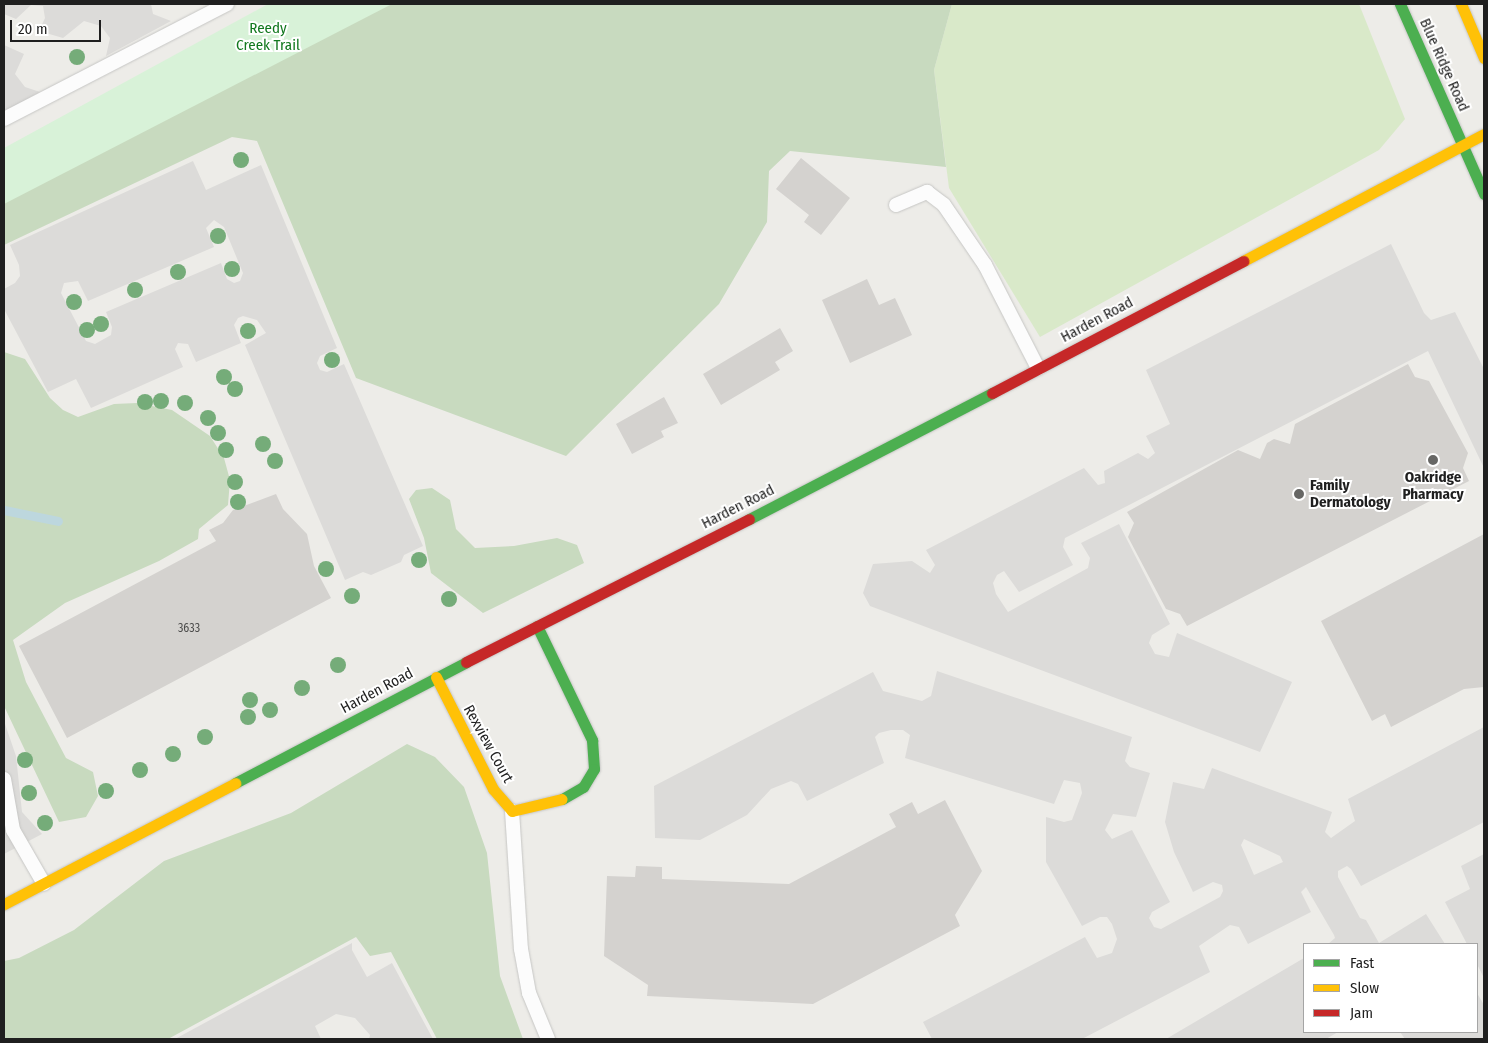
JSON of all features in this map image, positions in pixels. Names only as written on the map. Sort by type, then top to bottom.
[{"type":"street","name":"Blue Ridge Road","points":[[1400,4],[1484,194]]},
{"type":"street","points":[[1461,4],[1484,58]]},
{"type":"street","name":"Harden Road","points":[[4,904],[436,677],[1038,368],[1484,134]]},
{"type":"street","points":[[512,811],[566,798],[583,786],[594,770],[592,740],[537,626]]},
{"type":"street","name":"Rexview Court","points":[[436,677],[493,789],[512,811]]},
{"type":"lane","points":[[4,119],[227,4]]},
{"type":"lane","points":[[896,205],[927,192],[944,205],[985,265],[1038,368]]},
{"type":"lane","points":[[4,779],[13,830],[44,884]]},
{"type":"lane","points":[[512,811],[521,949],[529,993],[548,1039]]},
{"type":"shaded area","points":[[4,4],[151,4],[153,14],[171,21],[106,56],[110,38],[101,26],[84,21],[63,38],[39,31],[45,18],[43,6],[31,5],[16,19],[4,14]]},
{"type":"shaded area","points":[[4,45],[24,54],[15,74],[25,87],[40,92],[4,112]]},
{"type":"shaded area","points":[[193,161],[206,190],[261,165],[337,348],[320,356],[317,363],[320,370],[327,372],[344,364],[423,546],[404,555],[401,562],[371,575],[363,572],[345,580],[245,345],[266,333],[257,320],[243,316],[238,318],[234,325],[241,343],[196,362],[188,344],[178,343],[175,349],[183,367],[91,408],[76,379],[48,392],[4,309],[4,289],[15,283],[20,276],[19,265],[10,245]],"holes":[[[214,220],[224,227],[243,273],[240,281],[234,283],[227,279],[221,263],[106,312],[112,327],[111,335],[95,344],[86,341],[61,293],[64,283],[78,281],[88,301],[214,247],[206,228]]]},
{"type":"shaded area","points":[[1391,244],[1424,313],[1431,320],[1455,312],[1484,369],[1484,468],[1428,351],[1065,538],[1063,547],[1073,565],[1019,592],[1004,571],[997,575],[993,583],[996,594],[1008,612],[1088,568],[1090,558],[1081,543],[1119,524],[1170,624],[1152,635],[1149,643],[1155,654],[1169,657],[1177,633],[1292,682],[1260,752],[870,606],[863,593],[873,564],[912,561],[930,573],[935,565],[926,550],[1084,468],[1098,485],[1105,483],[1104,471],[1138,453],[1148,459],[1155,453],[1146,436],[1170,424],[1146,370]]},
{"type":"shaded area","points":[[937,671],[1132,737],[1125,761],[1130,767],[1150,773],[1136,817],[1113,814],[1105,830],[1112,839],[1132,830],[1170,902],[1152,912],[1149,918],[1154,927],[1161,929],[1220,897],[1223,891],[1222,885],[1213,882],[1193,892],[1174,852],[1165,822],[1173,782],[1204,789],[1212,768],[1332,812],[1325,832],[1331,838],[1355,821],[1348,799],[1484,727],[1484,822],[1361,886],[1351,869],[1347,866],[1338,871],[1338,877],[1360,918],[1366,920],[1379,943],[1329,943],[1335,938],[1334,935],[1306,887],[1301,892],[1311,912],[1248,944],[1239,927],[1230,925],[1199,946],[1210,972],[1082,1039],[932,1039],[923,1022],[1085,937],[1097,958],[1112,953],[1117,939],[1112,924],[1107,917],[1100,917],[1082,926],[1046,862],[1046,817],[1064,822],[1072,820],[1082,793],[1080,783],[1064,780],[1054,804],[905,758],[910,735],[903,730],[891,730],[879,733],[875,737],[884,763],[807,801],[798,784],[791,781],[771,789],[747,815],[700,840],[655,838],[654,786],[873,672],[883,691],[922,701],[931,696]],"holes":[[[1244,839],[1280,856],[1283,862],[1254,875],[1241,845]]]},
{"type":"shaded area","points":[[4,721],[16,756],[22,812],[42,834],[4,854]]},
{"type":"shaded area","points":[[1484,854],[1484,978],[1478,966],[1478,943],[1466,943],[1445,902],[1470,889],[1461,866]]},
{"type":"shaded area","points":[[1426,914],[1444,943],[1379,943]]},
{"type":"shaded area","points":[[352,943],[352,950],[367,977],[392,963],[433,1039],[369,1039],[370,1035],[355,1018],[336,1014],[315,1026],[321,1039],[175,1039]]},
{"type":"shaded area","points":[[1303,959],[1303,1033],[1336,1033],[1326,1039],[1166,1039]]},
{"type":"shaded area","points":[[1478,995],[1484,1005],[1484,1039],[1405,1039],[1401,1033],[1478,1033]]},
{"type":"green space","name":"Reedy Creek Trail","points":[[268,4],[392,4],[4,204],[4,148]]},
{"type":"green space","points":[[298,4],[952,4],[934,70],[946,167],[790,151],[769,171],[767,222],[719,304],[566,456],[356,378],[257,141],[232,137],[4,245],[4,156]]},
{"type":"green space","points":[[952,4],[1359,4],[1405,119],[1379,150],[1040,337],[949,188],[934,70]]},
{"type":"green space","points":[[4,352],[25,359],[50,398],[63,410],[78,417],[114,404],[137,403],[172,410],[210,436],[224,458],[230,480],[228,505],[199,529],[198,539],[159,561],[65,603],[13,640],[26,682],[66,758],[93,772],[98,796],[86,817],[59,822],[4,706]]},
{"type":"green space","points":[[432,488],[450,500],[456,529],[475,548],[514,546],[557,538],[577,545],[584,563],[483,613],[431,573],[424,538],[409,499],[416,490]]},
{"type":"green space","points":[[407,744],[435,757],[464,787],[487,853],[500,976],[523,1039],[437,1039],[391,952],[370,956],[356,937],[168,1039],[4,1039],[4,961],[19,958],[74,930],[164,861],[291,813]]},
{"type":"building","points":[[801,158],[850,198],[821,235],[804,222],[809,215],[776,189]]},
{"type":"building","points":[[867,279],[879,305],[895,298],[912,335],[850,363],[822,300]]},
{"type":"building","points":[[780,328],[793,351],[775,362],[780,370],[721,405],[703,374]]},
{"type":"building","points":[[1408,364],[1415,377],[1429,381],[1468,453],[1463,468],[1469,481],[1187,626],[1180,614],[1166,609],[1128,537],[1134,523],[1127,512],[1238,450],[1260,459],[1267,443],[1274,439],[1290,444],[1295,424]]},
{"type":"building","points":[[664,397],[678,423],[661,431],[664,437],[632,454],[616,424]]},
{"type":"building","points":[[276,494],[283,509],[307,534],[314,566],[331,598],[67,738],[19,646],[216,541],[209,530],[223,523],[233,510]]},
{"type":"building","points":[[1484,534],[1484,687],[1464,689],[1391,727],[1385,714],[1372,721],[1321,621]]},
{"type":"building","points":[[945,800],[982,871],[955,915],[960,926],[813,1004],[647,996],[648,985],[604,956],[607,876],[635,877],[636,866],[662,867],[662,879],[789,884],[896,827],[889,814],[912,802],[918,814]]},
{"type":"waterway","points":[[4,510],[58,521]]},
{"type":"traffic: fast","points":[[1400,4],[1484,194]]},
{"type":"traffic: fast","points":[[749,519],[992,393]]},
{"type":"traffic: fast","points":[[537,626],[592,740],[594,769],[583,787],[562,799]]},
{"type":"traffic: fast","points":[[235,783],[466,662]]},
{"type":"traffic: slow","points":[[1461,4],[1484,58]]},
{"type":"traffic: slow","points":[[1243,261],[1484,134]]},
{"type":"traffic: slow","points":[[436,677],[493,789],[512,811],[562,799]]},
{"type":"traffic: slow","points":[[4,904],[235,783]]},
{"type":"traffic: jam","points":[[992,393],[1243,261]]},
{"type":"traffic: jam","points":[[466,662],[749,519]]},
{"type":"place","name":"Oakridge Pharmacy","points":[[1433,460]]},
{"type":"place","name":"Family Dermatology","points":[[1299,494]]}]
